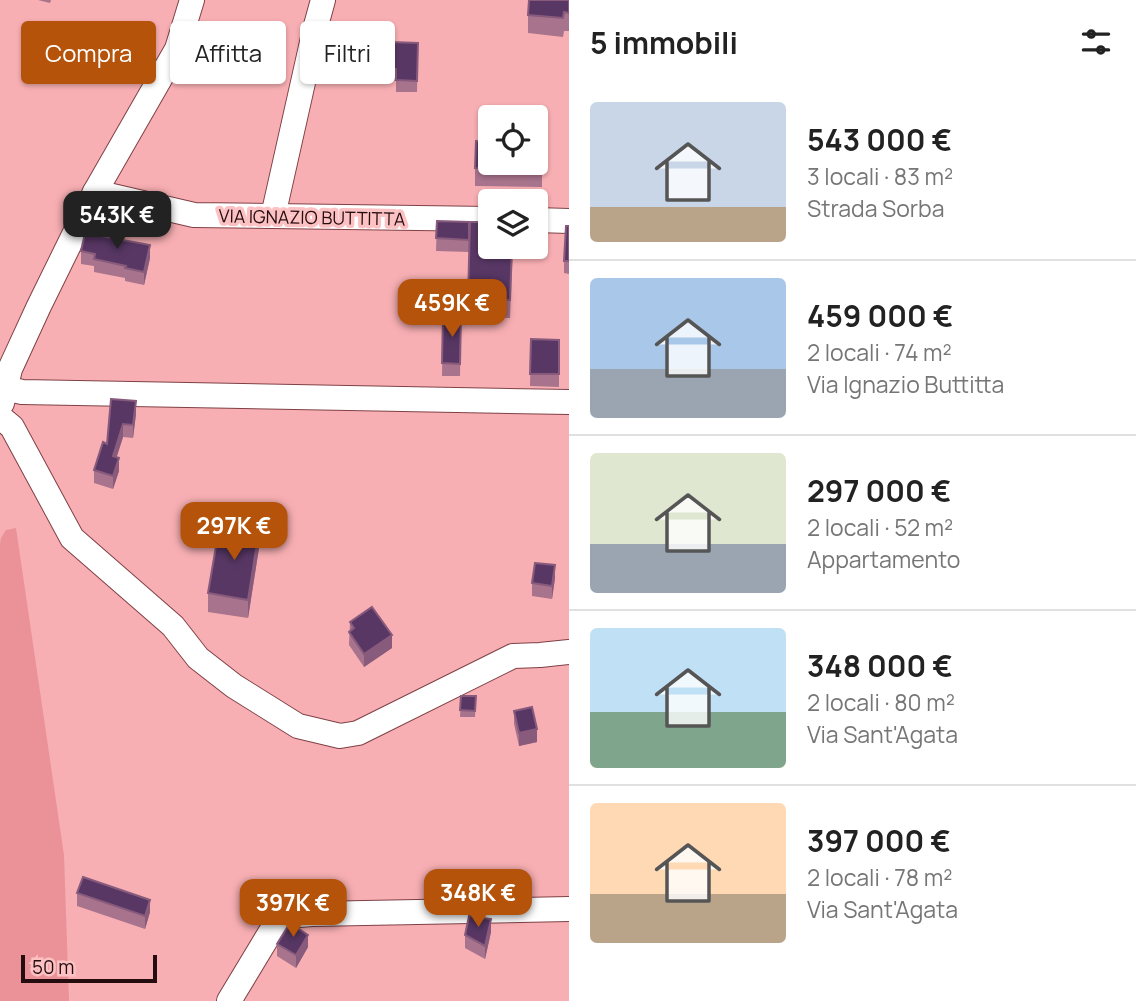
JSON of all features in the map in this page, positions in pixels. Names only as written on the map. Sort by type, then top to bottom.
[{"type":"street","points":[[192,0],[177,49],[95,192],[10,369],[2,405],[72,538],[173,626],[198,657],[234,686],[298,726],[340,736],[358,733],[513,656],[569,652]]},
{"type":"street","points":[[273,216],[323,0]]},
{"type":"street","name":"VIA IGNAZIO BUTTITTA","points":[[95,192],[194,215],[478,219]]},
{"type":"street","points":[[548,220],[569,221]]},
{"type":"street","points":[[2,405],[22,392],[569,402]]},
{"type":"street","points":[[229,1001],[270,933],[286,916],[569,909]]},
{"type":"shaded area","points":[[16,528],[64,855],[69,1001],[0,1001],[0,544],[6,530]]},
{"type":"building","points":[[529,0],[569,0],[569,13],[564,12],[563,18],[528,15]]},
{"type":"building","points":[[395,42],[418,43],[417,81],[396,80]]},
{"type":"building","points":[[476,141],[478,141],[478,168],[475,168]]},
{"type":"building","points":[[437,221],[469,222],[469,240],[436,238]]},
{"type":"building","points":[[470,222],[478,222],[478,259],[512,259],[510,300],[468,299]]},
{"type":"building","points":[[566,226],[569,226],[569,261],[564,261]]},
{"type":"building","points":[[85,233],[150,245],[144,272],[94,259],[95,254],[81,251]]},
{"type":"building","points":[[443,315],[461,315],[460,364],[442,363]]},
{"type":"building","points":[[531,339],[559,340],[559,374],[530,374]]},
{"type":"building","points":[[111,399],[136,401],[133,425],[123,424],[113,456],[119,458],[113,476],[94,470],[103,442],[107,444]]},
{"type":"building","points":[[220,523],[259,530],[248,600],[208,593]]},
{"type":"building","points":[[535,563],[555,565],[552,586],[532,583]]},
{"type":"building","points":[[372,607],[392,635],[364,654],[349,632],[354,628],[350,622]]},
{"type":"building","points":[[461,696],[476,696],[475,711],[460,710]]},
{"type":"building","points":[[532,707],[537,729],[519,733],[514,711]]},
{"type":"building","points":[[83,877],[150,900],[145,916],[77,893]]},
{"type":"building","points":[[469,916],[491,919],[485,946],[465,935]]},
{"type":"building","points":[[290,923],[308,935],[296,955],[277,944]]}]
